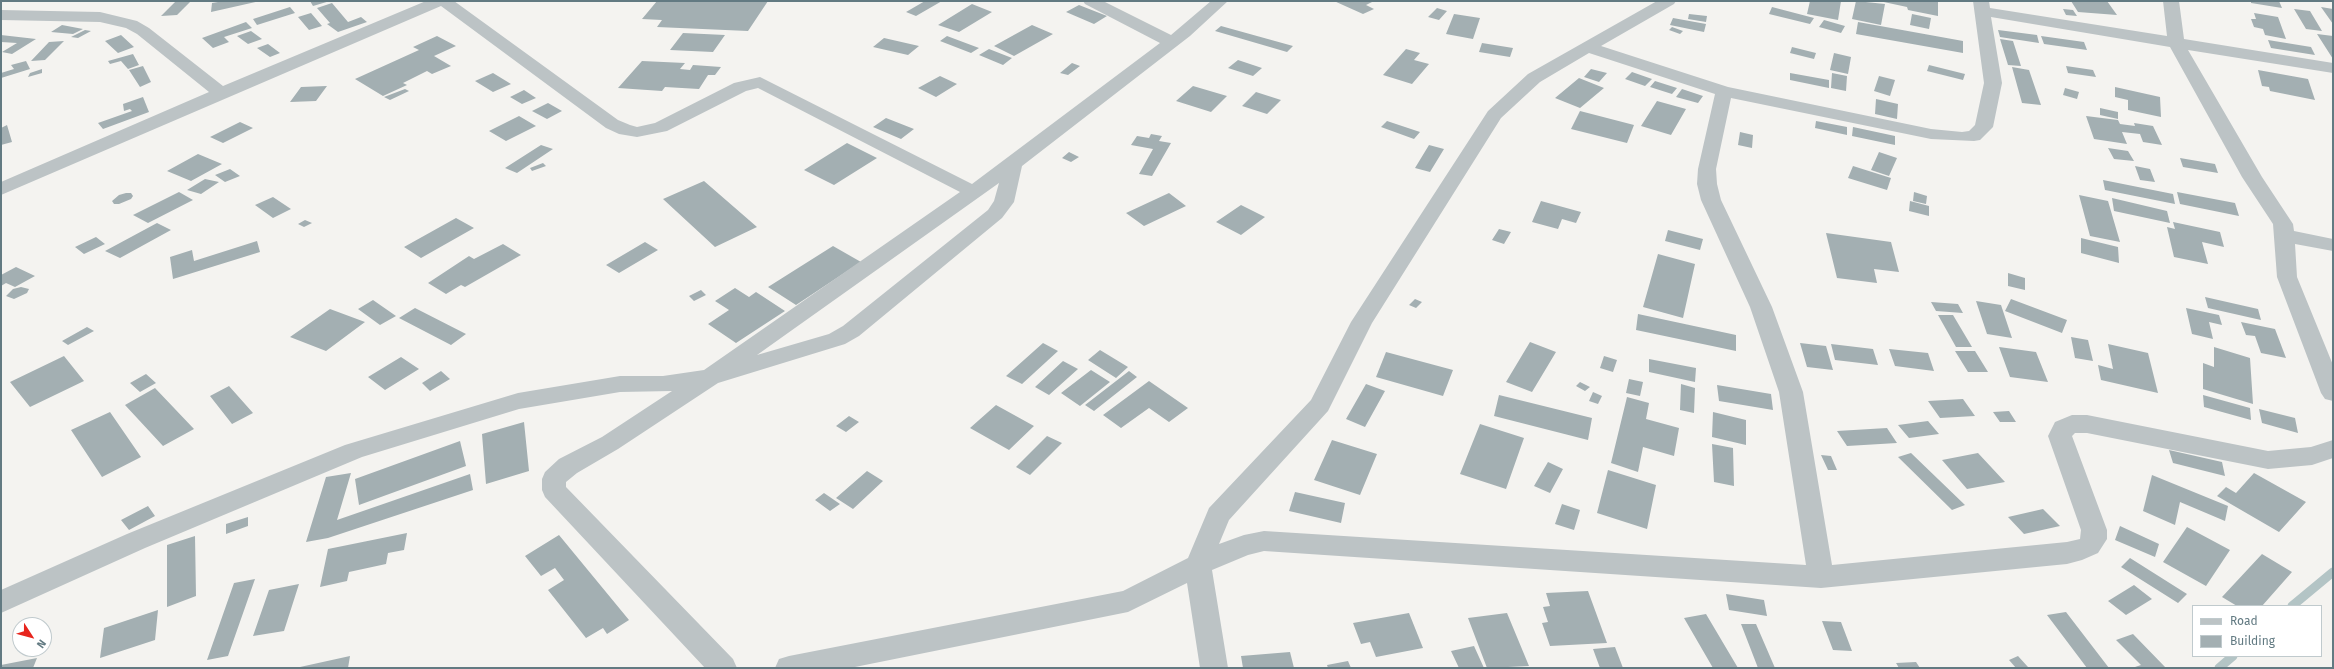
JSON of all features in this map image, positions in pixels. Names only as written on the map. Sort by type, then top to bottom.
[{"type":"street","points":[[1,189],[221,93],[440,1]]},
{"type":"street","points":[[444,1],[612,124],[625,130],[637,132],[661,127],[740,87],[760,82],[974,192]]},
{"type":"street","points":[[1091,1],[1171,42]]},
{"type":"street","points":[[723,668],[554,490],[554,479],[568,466],[610,443],[710,377],[974,192],[1013,164],[1171,42],[1220,1]]},
{"type":"street","points":[[1214,668],[1198,565],[1218,515],[1320,405],[1356,333],[1494,115],[1534,78],[1668,1]]},
{"type":"street","points":[[2171,1],[2176,43],[2252,177],[2277,212],[2283,224],[2287,277],[2333,394]]},
{"type":"street","points":[[1586,47],[1724,91],[1931,134],[1962,137],[1974,136],[1984,127],[1993,83],[1981,6],[2176,43],[2333,68]]},
{"type":"street","points":[[1,15],[100,17],[125,22],[144,31],[221,93]]},
{"type":"street","points":[[1724,91],[1707,169],[1707,184],[1711,200],[1762,307],[1791,392],[1821,577]]},
{"type":"street","points":[[1,602],[143,538],[354,451],[518,401],[620,384],[663,384],[710,377],[837,339],[851,331],[995,214],[1004,202],[1013,164]]},
{"type":"street","points":[[2283,235],[2333,245]]},
{"type":"street","points":[[789,668],[1128,601],[1198,565],[1244,545],[1264,541],[1821,577],[2082,550],[2089,546],[2094,538],[2094,530],[2060,436],[2063,428],[2072,424],[2087,424],[2268,460],[2312,456],[2333,449]]},
{"type":"building","points":[[176,1],[191,1],[177,15],[161,16]]},
{"type":"building","points":[[224,1],[260,1],[211,12],[212,3]]},
{"type":"building","points":[[310,1],[330,1],[313,6]]},
{"type":"building","points":[[657,1],[768,1],[748,31],[657,27],[662,20],[642,19]]},
{"type":"building","points":[[925,1],[942,1],[916,16],[906,12]]},
{"type":"building","points":[[1334,1],[1374,1],[1366,5],[1374,9],[1363,14]]},
{"type":"building","points":[[1810,1],[1841,1],[1838,20],[1807,14]]},
{"type":"building","points":[[1856,1],[1885,4],[1881,25],[1852,19]]},
{"type":"building","points":[[1879,1],[1938,2],[1938,16],[1908,10],[1907,7]]},
{"type":"building","points":[[2071,1],[2107,1],[2117,15],[2078,12]]},
{"type":"building","points":[[2251,1],[2279,1],[2282,8],[2251,3]]},
{"type":"building","points":[[332,3],[348,22],[361,17],[367,22],[338,32],[327,24],[330,23],[317,8]]},
{"type":"building","points":[[972,4],[992,12],[959,32],[938,25]]},
{"type":"building","points":[[1079,5],[1107,16],[1094,24],[1066,12]]},
{"type":"building","points":[[290,7],[295,13],[257,25],[253,19]]},
{"type":"building","points":[[1772,7],[1814,18],[1810,24],[1769,14]]},
{"type":"building","points":[[2321,7],[2333,9],[2333,24]]},
{"type":"building","points":[[1437,8],[1447,11],[1439,20],[1428,17]]},
{"type":"building","points":[[2063,9],[2073,10],[2077,16],[2066,15]]},
{"type":"building","points":[[2294,9],[2310,11],[2322,31],[2306,29]]},
{"type":"building","points":[[311,13],[322,26],[309,30],[298,17]]},
{"type":"building","points":[[2254,13],[2278,17],[2286,39],[2265,35],[2263,29],[2254,27],[2251,19],[2256,19]]},
{"type":"building","points":[[1454,14],[1480,18],[1473,39],[1446,34]]},
{"type":"building","points":[[1689,14],[1707,16],[1706,22],[1688,19]]},
{"type":"building","points":[[1912,14],[1931,18],[1929,29],[1910,25]]},
{"type":"building","points":[[1673,18],[1706,24],[1704,32],[1670,25]]},
{"type":"building","points":[[1824,20],[1845,26],[1841,33],[1819,27]]},
{"type":"building","points":[[246,22],[252,28],[224,37],[229,42],[213,48],[202,38]]},
{"type":"building","points":[[1858,22],[1963,41],[1963,53],[1856,34]]},
{"type":"building","points":[[62,25],[83,29],[73,34],[51,32]]},
{"type":"building","points":[[1032,25],[1053,34],[1014,56],[994,46]]},
{"type":"building","points":[[1221,26],[1293,46],[1287,52],[1215,31]]},
{"type":"building","points":[[1672,27],[1683,31],[1680,34],[1669,30]]},
{"type":"building","points":[[85,30],[91,31],[78,38],[71,37]]},
{"type":"building","points":[[1998,30],[2037,35],[2039,43],[2000,37]]},
{"type":"building","points":[[251,31],[262,39],[248,44],[237,36]]},
{"type":"building","points":[[683,33],[725,35],[713,52],[670,50]]},
{"type":"building","points":[[2317,34],[2333,36],[2333,59]]},
{"type":"building","points":[[1,35],[36,39],[12,54],[2,52],[17,43],[1,42]]},
{"type":"building","points":[[121,35],[134,47],[118,53],[105,41]]},
{"type":"building","points":[[437,36],[456,46],[434,56],[451,66],[432,74],[427,71],[403,83],[407,85],[383,96],[355,79],[419,50],[413,47]]},
{"type":"building","points":[[947,36],[979,48],[971,53],[940,41]]},
{"type":"building","points":[[2041,36],[2084,42],[2087,50],[2044,44]]},
{"type":"building","points":[[884,38],[919,46],[908,55],[873,47]]},
{"type":"building","points":[[2000,39],[2013,41],[2021,66],[2008,65]]},
{"type":"building","points":[[2268,40],[2311,47],[2315,55],[2271,48]]},
{"type":"building","points":[[64,41],[45,60],[31,61],[49,42]]},
{"type":"building","points":[[1482,43],[1513,48],[1510,57],[1479,52]]},
{"type":"building","points":[[268,44],[280,53],[270,57],[257,48]]},
{"type":"building","points":[[1792,47],[1816,53],[1814,59],[1790,53]]},
{"type":"building","points":[[989,49],[1012,58],[1003,65],[979,55]]},
{"type":"building","points":[[1406,49],[1420,53],[1414,60],[1429,64],[1412,84],[1383,75]]},
{"type":"building","points":[[1834,53],[1851,57],[1848,74],[1830,70]]},
{"type":"building","points":[[133,54],[139,65],[128,69],[121,61],[110,64],[108,61]]},
{"type":"building","points":[[1238,60],[1262,68],[1253,76],[1228,68]]},
{"type":"building","points":[[26,61],[30,69],[1,78],[1,73],[14,69],[11,65]]},
{"type":"building","points":[[642,61],[685,63],[680,69],[690,70],[693,65],[721,67],[715,75],[708,75],[699,89],[665,87],[662,91],[618,88]]},
{"type":"building","points":[[1072,63],[1080,66],[1068,75],[1060,73]]},
{"type":"building","points":[[1929,65],[1965,74],[1963,80],[1927,71]]},
{"type":"building","points":[[143,66],[151,82],[140,87],[129,70]]},
{"type":"building","points":[[2066,66],[2093,70],[2096,77],[2068,73]]},
{"type":"building","points":[[2012,67],[2029,70],[2041,105],[2022,103]]},
{"type":"building","points":[[42,69],[42,73],[28,77],[30,73]]},
{"type":"building","points":[[1591,69],[1607,73],[1599,82],[1584,77]]},
{"type":"building","points":[[2258,70],[2308,79],[2315,100],[2270,91],[2269,87],[2262,86]]},
{"type":"building","points":[[1632,72],[1652,79],[1645,86],[1625,79]]},
{"type":"building","points":[[493,73],[511,84],[493,92],[475,81]]},
{"type":"building","points":[[1790,73],[1829,80],[1829,88],[1790,80]]},
{"type":"building","points":[[1832,73],[1847,76],[1846,91],[1831,88]]},
{"type":"building","points":[[940,76],[957,84],[936,97],[918,88]]},
{"type":"building","points":[[1879,76],[1895,80],[1890,96],[1874,91]]},
{"type":"building","points":[[1579,78],[1604,88],[1580,108],[1555,98]]},
{"type":"building","points":[[1655,81],[1677,88],[1672,94],[1650,87]]},
{"type":"building","points":[[327,86],[316,101],[290,102],[301,87]]},
{"type":"building","points":[[1193,86],[1227,96],[1211,112],[1176,101]]},
{"type":"building","points":[[2115,87],[2160,97],[2161,117],[2128,110],[2128,100],[2115,97]]},
{"type":"building","points":[[2065,88],[2079,92],[2077,99],[2063,95]]},
{"type":"building","points":[[405,89],[409,91],[390,100],[384,97]]},
{"type":"building","points":[[1682,89],[1703,96],[1698,103],[1676,97]]},
{"type":"building","points":[[524,90],[536,98],[522,104],[510,97]]},
{"type":"building","points":[[1256,92],[1281,100],[1267,114],[1242,106]]},
{"type":"building","points":[[143,97],[149,112],[103,129],[98,123],[132,111],[130,109],[124,111],[123,104]]},
{"type":"building","points":[[1876,99],[1898,104],[1897,119],[1875,114]]},
{"type":"building","points":[[1657,101],[1686,109],[1671,135],[1641,126]]},
{"type":"building","points":[[548,103],[562,111],[547,119],[532,111]]},
{"type":"building","points":[[2100,108],[2118,112],[2118,119],[2100,115]]},
{"type":"building","points":[[1580,111],[1634,125],[1627,143],[1571,129]]},
{"type":"building","points":[[519,116],[536,126],[506,141],[489,131]]},
{"type":"building","points":[[2086,116],[2118,120],[2120,124],[2135,126],[2134,123],[2153,126],[2162,145],[2143,142],[2140,134],[2122,132],[2127,144],[2094,139]]},
{"type":"building","points":[[886,118],[914,129],[901,139],[873,127]]},
{"type":"building","points":[[1387,121],[1420,132],[1414,139],[1381,127]]},
{"type":"building","points":[[1816,121],[1847,127],[1847,135],[1815,128]]},
{"type":"building","points":[[240,122],[253,128],[223,143],[210,137]]},
{"type":"building","points":[[7,125],[12,142],[1,145],[1,128]]},
{"type":"building","points":[[1853,127],[1895,136],[1895,145],[1852,136]]},
{"type":"building","points":[[1740,132],[1753,135],[1752,148],[1738,145]]},
{"type":"building","points":[[1151,134],[1162,136],[1159,141],[1171,143],[1152,176],[1139,174],[1153,149],[1131,145],[1137,136],[1149,138]]},
{"type":"building","points":[[847,143],[877,158],[834,185],[804,170]]},
{"type":"building","points":[[541,145],[553,149],[517,173],[505,168]]},
{"type":"building","points":[[1429,145],[1444,149],[1430,172],[1415,168]]},
{"type":"building","points":[[2108,148],[2128,151],[2134,161],[2114,159]]},
{"type":"building","points":[[1069,152],[1079,157],[1071,162],[1062,158]]},
{"type":"building","points":[[1879,152],[1897,158],[1889,176],[1871,170]]},
{"type":"building","points":[[198,154],[222,164],[191,181],[167,171]]},
{"type":"building","points":[[2180,158],[2215,164],[2218,173],[2183,167]]},
{"type":"building","points":[[543,163],[546,166],[532,171],[530,168]]},
{"type":"building","points":[[1853,166],[1891,178],[1887,190],[1848,178]]},
{"type":"building","points":[[2135,166],[2150,169],[2155,182],[2140,180]]},
{"type":"building","points":[[230,169],[240,176],[225,182],[215,175]]},
{"type":"building","points":[[205,179],[219,182],[201,194],[187,190]]},
{"type":"building","points":[[2103,180],[2173,194],[2175,204],[2105,190]]},
{"type":"building","points":[[704,181],[757,227],[715,247],[663,199]]},
{"type":"building","points":[[179,192],[193,200],[148,223],[133,215]]},
{"type":"building","points":[[1914,192],[1927,196],[1926,204],[1913,201]]},
{"type":"building","points":[[2177,192],[2235,203],[2239,216],[2180,204]]},
{"type":"building","points":[[131,193],[133,196],[131,199],[119,204],[114,204],[112,201],[119,195]]},
{"type":"building","points":[[1169,193],[1186,206],[1144,226],[1126,213]]},
{"type":"building","points":[[2079,195],[2108,201],[2120,242],[2090,236]]},
{"type":"building","points":[[273,197],[291,209],[273,218],[255,205]]},
{"type":"building","points":[[2112,198],[2167,211],[2170,223],[2114,211]]},
{"type":"building","points":[[1541,201],[1581,212],[1576,223],[1562,219],[1558,229],[1532,222]]},
{"type":"building","points":[[1910,201],[1929,206],[1929,216],[1909,211]]},
{"type":"building","points":[[1241,205],[1265,217],[1241,235],[1216,222]]},
{"type":"building","points":[[456,218],[474,228],[421,258],[404,247]]},
{"type":"building","points":[[305,220],[312,223],[304,227],[298,224]]},
{"type":"building","points":[[2173,222],[2220,232],[2224,247],[2202,242],[2208,264],[2174,257],[2167,227],[2175,229]]},
{"type":"building","points":[[157,223],[171,230],[120,258],[105,251]]},
{"type":"building","points":[[1499,229],[1511,232],[1504,244],[1492,240]]},
{"type":"building","points":[[1668,230],[1703,239],[1700,250],[1665,241]]},
{"type":"building","points":[[1826,233],[1891,242],[1899,272],[1874,269],[1877,283],[1837,278]]},
{"type":"building","points":[[96,237],[105,244],[84,254],[75,247]]},
{"type":"building","points":[[2081,238],[2118,247],[2119,263],[2081,253]]},
{"type":"building","points":[[257,241],[260,252],[173,279],[170,257],[192,250],[194,261]]},
{"type":"building","points":[[645,242],[658,250],[619,273],[606,265]]},
{"type":"building","points":[[503,244],[521,255],[465,287],[461,285],[446,294],[428,283],[469,256],[474,259]]},
{"type":"building","points":[[833,246],[861,262],[796,305],[768,287]]},
{"type":"building","points":[[1658,254],[1695,264],[1683,318],[1643,307]]},
{"type":"building","points":[[16,267],[35,276],[15,287],[6,283],[1,286],[1,275]]},
{"type":"building","points":[[2008,273],[2025,278],[2025,290],[2008,286]]},
{"type":"building","points":[[21,287],[29,289],[27,293],[14,299],[6,296],[13,289]]},
{"type":"building","points":[[735,288],[749,297],[756,292],[785,311],[736,343],[708,324],[729,310],[715,301]]},
{"type":"building","points":[[701,290],[706,295],[694,301],[689,296]]},
{"type":"building","points":[[2205,297],[2258,309],[2261,320],[2208,308]]},
{"type":"building","points":[[1415,299],[1422,302],[1416,308],[1409,305]]},
{"type":"building","points":[[2011,299],[2067,320],[2062,333],[2005,311]]},
{"type":"building","points":[[373,300],[396,316],[380,325],[358,309]]},
{"type":"building","points":[[1976,301],[2001,305],[2012,338],[1987,334]]},
{"type":"building","points":[[1931,302],[1958,304],[1963,313],[1936,311]]},
{"type":"building","points":[[415,308],[466,334],[451,345],[399,318]]},
{"type":"building","points":[[2186,308],[2219,315],[2222,325],[2209,322],[2213,339],[2192,334]]},
{"type":"building","points":[[330,309],[365,322],[326,351],[290,337]]},
{"type":"building","points":[[1638,314],[1736,335],[1736,351],[1636,330]]},
{"type":"building","points":[[1938,315],[1953,315],[1972,347],[1956,347]]},
{"type":"building","points":[[2241,322],[2275,329],[2286,358],[2261,353],[2255,336],[2246,335]]},
{"type":"building","points":[[87,327],[94,331],[68,345],[62,341]]},
{"type":"building","points":[[2071,337],[2088,340],[2093,361],[2075,358]]},
{"type":"building","points":[[1530,342],[1556,352],[1532,392],[1506,382]]},
{"type":"building","points":[[1043,343],[1058,351],[1022,384],[1006,376]]},
{"type":"building","points":[[1800,343],[1826,346],[1833,370],[1807,367]]},
{"type":"building","points":[[1831,344],[1873,349],[1878,365],[1835,360]]},
{"type":"building","points":[[2108,344],[2148,353],[2158,393],[2101,380],[2098,365],[2113,369]]},
{"type":"building","points":[[1999,347],[2036,352],[2048,382],[2010,377]]},
{"type":"building","points":[[2214,347],[2250,358],[2253,404],[2203,389],[2203,363],[2214,367]]},
{"type":"building","points":[[1889,349],[1928,353],[1934,371],[1895,366]]},
{"type":"building","points":[[1100,350],[1128,367],[1116,378],[1088,360]]},
{"type":"building","points":[[1955,351],[1975,351],[1988,372],[1968,372]]},
{"type":"building","points":[[1386,352],[1453,370],[1443,396],[1376,377]]},
{"type":"building","points":[[64,356],[84,381],[30,407],[10,382]]},
{"type":"building","points":[[1604,356],[1617,360],[1613,372],[1600,368]]},
{"type":"building","points":[[401,357],[419,369],[385,390],[368,377]]},
{"type":"building","points":[[1649,359],[1696,368],[1695,382],[1649,372]]},
{"type":"building","points":[[1063,361],[1078,369],[1049,395],[1035,387]]},
{"type":"building","points":[[1091,370],[1110,382],[1080,406],[1061,393]]},
{"type":"building","points":[[441,371],[450,379],[430,391],[422,383]]},
{"type":"building","points":[[1129,371],[1137,377],[1094,411],[1085,405]]},
{"type":"building","points":[[146,374],[156,383],[140,392],[130,383]]},
{"type":"building","points":[[1629,379],[1643,382],[1640,396],[1626,393]]},
{"type":"building","points":[[1149,381],[1188,408],[1169,422],[1149,408],[1121,428],[1103,415]]},
{"type":"building","points":[[1580,382],[1590,387],[1585,391],[1576,386]]},
{"type":"building","points":[[1366,384],[1385,391],[1365,427],[1346,419]]},
{"type":"building","points":[[1681,384],[1695,388],[1694,413],[1680,410]]},
{"type":"building","points":[[1717,385],[1771,394],[1773,410],[1719,401]]},
{"type":"building","points":[[229,386],[253,413],[232,424],[210,396]]},
{"type":"building","points":[[155,388],[194,429],[163,446],[125,405]]},
{"type":"building","points":[[1593,392],[1602,396],[1598,404],[1589,401]]},
{"type":"building","points":[[1499,395],[1592,418],[1588,440],[1494,416]]},
{"type":"building","points":[[2203,395],[2250,408],[2251,420],[2204,407]]},
{"type":"building","points":[[1627,397],[1649,403],[1646,419],[1679,428],[1674,456],[1643,447],[1638,472],[1611,463]]},
{"type":"building","points":[[1963,399],[1975,416],[1940,418],[1928,401]]},
{"type":"building","points":[[996,405],[1034,426],[1009,450],[970,428]]},
{"type":"building","points":[[2259,409],[2295,418],[2298,433],[2262,423]]},
{"type":"building","points":[[2009,411],[2016,422],[2000,422],[1993,412]]},
{"type":"building","points":[[110,412],[141,457],[102,477],[71,430]]},
{"type":"building","points":[[1713,412],[1746,420],[1746,445],[1712,437]]},
{"type":"building","points":[[849,416],[859,422],[846,432],[836,426]]},
{"type":"building","points":[[1928,421],[1939,434],[1909,438],[1898,425]]},
{"type":"building","points":[[524,422],[529,471],[486,484],[482,434]]},
{"type":"building","points":[[1480,424],[1524,438],[1506,489],[1460,474]]},
{"type":"building","points":[[1887,428],[1897,443],[1847,446],[1837,431]]},
{"type":"building","points":[[1047,436],[1062,443],[1030,475],[1016,467]]},
{"type":"building","points":[[1332,440],[1377,454],[1360,495],[1314,480]]},
{"type":"building","points":[[460,441],[466,466],[359,505],[355,479]]},
{"type":"building","points":[[1712,444],[1733,448],[1734,486],[1714,482]]},
{"type":"building","points":[[2169,450],[2222,462],[2225,476],[2173,463]]},
{"type":"building","points":[[1911,453],[1965,505],[1952,510],[1898,457]]},
{"type":"building","points":[[1978,453],[2005,482],[1967,489],[1942,460]]},
{"type":"building","points":[[1821,455],[1831,456],[1837,470],[1828,470]]},
{"type":"building","points":[[1548,462],[1563,469],[1550,493],[1534,486]]},
{"type":"building","points":[[1608,470],[1656,485],[1647,529],[1597,513]]},
{"type":"building","points":[[867,471],[883,481],[853,509],[836,498]]},
{"type":"building","points":[[351,473],[337,520],[470,474],[473,490],[328,538],[306,542],[326,477]]},
{"type":"building","points":[[2254,473],[2306,502],[2279,532],[2217,496],[2226,487],[2236,493]]},
{"type":"building","points":[[2152,475],[2228,506],[2225,521],[2180,502],[2175,525],[2143,511]]},
{"type":"building","points":[[1295,492],[1345,503],[1341,523],[1289,511]]},
{"type":"building","points":[[824,493],[840,504],[830,511],[815,500]]},
{"type":"building","points":[[1562,504],[1580,510],[1574,530],[1555,524]]},
{"type":"building","points":[[148,506],[155,516],[129,530],[121,520]]},
{"type":"building","points":[[2043,509],[2060,526],[2024,534],[2008,517]]},
{"type":"building","points":[[248,517],[248,526],[226,534],[226,524]]},
{"type":"building","points":[[2120,526],[2159,544],[2155,557],[2115,540]]},
{"type":"building","points":[[2187,527],[2230,550],[2206,586],[2163,562]]},
{"type":"building","points":[[407,533],[404,550],[388,553],[386,564],[349,572],[347,581],[320,587],[328,549]]},
{"type":"building","points":[[559,535],[629,620],[607,634],[603,628],[586,638],[548,590],[564,580],[555,568],[541,576],[525,556]]},
{"type":"building","points":[[195,536],[196,596],[167,607],[167,545]]},
{"type":"building","points":[[2262,554],[2292,572],[2263,605],[2235,605],[2222,597]]},
{"type":"building","points":[[2130,558],[2187,594],[2178,603],[2121,567]]},
{"type":"building","points":[[255,579],[228,656],[207,660],[234,583]]},
{"type":"building","points":[[299,584],[284,631],[253,636],[269,590]]},
{"type":"building","points":[[2134,585],[2152,599],[2126,615],[2108,601]]},
{"type":"building","points":[[1588,591],[1607,643],[1550,646],[1542,623],[1548,622],[1543,607],[1550,606],[1546,593]]},
{"type":"building","points":[[1726,594],[1764,600],[1767,616],[1729,610]]},
{"type":"building","points":[[158,610],[155,640],[100,658],[104,628]]},
{"type":"building","points":[[2066,612],[2109,668],[2087,668],[2047,615]]},
{"type":"building","points":[[1409,613],[1423,648],[1376,657],[1370,642],[1361,644],[1353,623]]},
{"type":"building","points":[[1507,613],[1529,666],[1487,668],[1468,618]]},
{"type":"building","points":[[1706,614],[1738,668],[1713,668],[1684,618]]},
{"type":"building","points":[[1822,621],[1841,622],[1852,651],[1833,650]]},
{"type":"building","points":[[1741,624],[1756,624],[1775,668],[1758,668]]},
{"type":"building","points":[[2133,634],[2166,668],[2132,668],[2141,665],[2116,640]]},
{"type":"building","points":[[1474,646],[1484,668],[1459,668],[1451,651]]},
{"type":"building","points":[[1615,647],[1623,668],[1600,668],[1593,649]]},
{"type":"building","points":[[1290,652],[1294,668],[1243,668],[1241,656]]},
{"type":"building","points":[[350,656],[348,668],[300,668],[300,667]]},
{"type":"building","points":[[2018,656],[2028,667],[2016,668],[2009,660]]},
{"type":"building","points":[[37,658],[33,668],[1,668],[1,665]]},
{"type":"building","points":[[1348,661],[1351,668],[1328,668],[1327,665]]},
{"type":"building","points":[[1916,662],[1920,668],[1899,668],[1896,663]]},
{"type":"waterway","points":[[2293,605],[2333,572]]},
{"type":"waterway","points":[[2219,668],[2232,657]]}]
